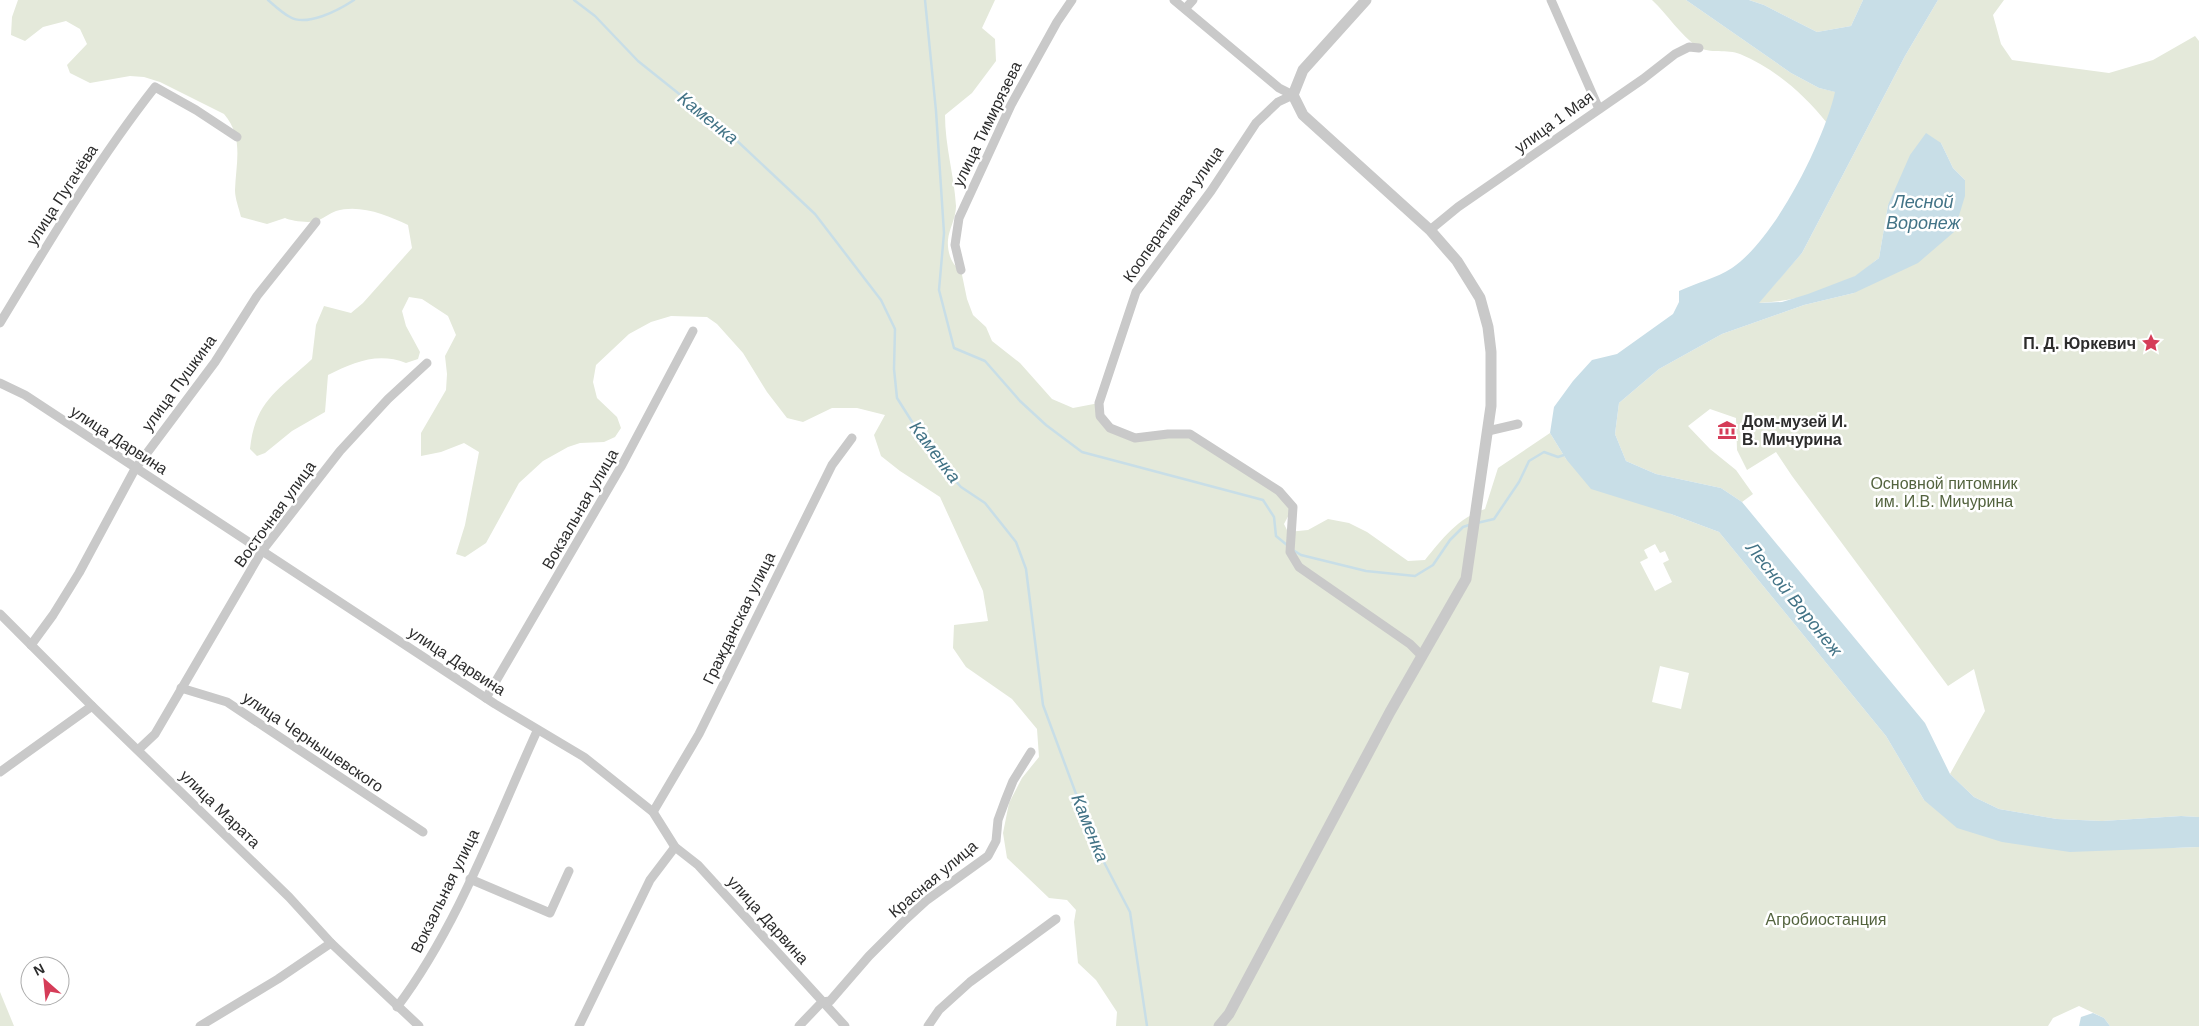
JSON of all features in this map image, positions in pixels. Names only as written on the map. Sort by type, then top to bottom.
[{"type":"street","name":"улица Тимирязева","points":[[961,270],[955,244],[959,218],[1011,105],[1057,22],[1072,0]]},
{"type":"street","points":[[1174,0],[1280,88],[1293,94],[1303,115],[1430,230],[1457,261],[1480,298],[1488,327],[1491,352],[1492,406],[1466,579],[1390,712],[1229,1014],[1219,1026]]},
{"type":"street","points":[[1185,9],[1192,0]]},
{"type":"street","points":[[1293,94],[1302,70],[1366,0]]},
{"type":"street","points":[[1551,0],[1599,109]]},
{"type":"street","name":"улица 1 Мая","points":[[1430,230],[1458,207],[1643,79],[1674,54],[1690,47],[1699,48]]},
{"type":"street","name":"улица Пугачёва","points":[[0,323],[56,229],[130,119],[155,87],[196,110],[237,137]]},
{"type":"street","name":"Кооперативная улица","points":[[1293,94],[1278,102],[1256,123],[1211,191],[1136,292],[1099,403],[1100,416],[1110,428],[1135,438],[1190,434],[1279,491],[1294,507],[1290,552],[1299,567],[1410,644],[1422,656]]},
{"type":"street","name":"улица Пушкина","points":[[31,646],[79,573],[135,470],[215,362],[257,296],[316,222]]},
{"type":"street","name":"Вокзальная улица","points":[[486,698],[622,465],[693,331]]},
{"type":"street","name":"Восточная улица","points":[[138,750],[155,734],[262,551],[340,451],[427,363]]},
{"type":"street","name":"улица Дарвина","points":[[0,383],[25,396],[135,470],[537,731],[584,756],[653,812],[675,847],[698,865],[845,1026]]},
{"type":"street","points":[[1488,430],[1518,424]]},
{"type":"street","name":"Гражданская улица","points":[[653,812],[699,734],[832,465],[852,438]]},
{"type":"street","name":"улица Марата","points":[[0,614],[289,897],[331,943],[418,1026]]},
{"type":"street","name":"улица Чернышевского","points":[[182,688],[227,702],[423,832]]},
{"type":"street","points":[[0,772],[92,706]]},
{"type":"street","name":"Вокзальная улица","points":[[397,1006],[434,952],[470,879],[537,731]]},
{"type":"street","name":"Красная улица","points":[[800,1026],[822,1002],[830,1001],[869,956],[927,900],[988,856],[996,841],[998,820],[1005,801],[1013,782],[1031,752]]},
{"type":"street","points":[[579,1026],[650,880],[675,847]]},
{"type":"street","points":[[470,879],[550,913],[569,871]]},
{"type":"street","points":[[928,1026],[938,1010],[970,982],[1056,919]]},
{"type":"street","points":[[200,1026],[285,974],[331,943]]},
{"type":"green space","name":"Агробиостанция","points":[[18,0],[995,0],[982,28],[995,39],[996,61],[972,93],[945,115],[946,138],[956,206],[948,240],[948,249],[952,261],[961,270],[967,299],[973,315],[986,327],[992,341],[1020,363],[1052,399],[1073,408],[1099,403],[1100,416],[1123,435],[1190,434],[1279,491],[1293,507],[1284,524],[1288,532],[1308,530],[1328,519],[1349,523],[1367,532],[1408,561],[1425,560],[1444,537],[1459,524],[1475,513],[1485,509],[1498,468],[1550,433],[1566,459],[1671,514],[1719,532],[1886,736],[1924,800],[2174,848],[2199,847],[2199,1026],[2110,1026],[2104,1018],[2079,1006],[2053,1018],[2048,1026],[1116,1026],[1117,1012],[1096,980],[1078,963],[1074,922],[1076,910],[1067,900],[1049,898],[1007,858],[1003,833],[1009,803],[1022,778],[1039,757],[1037,729],[1012,699],[966,667],[953,648],[954,625],[988,621],[983,591],[940,497],[881,456],[874,435],[885,415],[857,408],[832,408],[803,422],[787,418],[767,392],[743,353],[717,324],[707,317],[671,316],[651,322],[629,334],[596,365],[593,382],[597,398],[617,417],[621,428],[615,437],[604,442],[580,443],[568,447],[543,461],[519,483],[486,543],[465,557],[456,554],[465,525],[479,452],[464,443],[441,452],[421,456],[421,433],[446,390],[445,356],[456,335],[448,316],[422,299],[409,297],[402,311],[406,326],[420,352],[418,359],[406,363],[386,358],[366,360],[328,375],[325,412],[292,431],[265,453],[257,456],[250,449],[257,419],[263,407],[279,388],[312,359],[316,325],[324,306],[351,313],[363,303],[412,248],[408,225],[382,214],[354,209],[336,211],[312,222],[285,218],[267,224],[241,217],[235,193],[237,141],[230,123],[224,114],[160,82],[144,77],[130,76],[90,83],[70,73],[67,65],[87,44],[80,29],[66,21],[43,27],[25,41],[11,35],[12,17]],"holes":[[[1655,544],[1660,553],[1665,551],[1669,560],[1663,563],[1672,582],[1655,591],[1640,562],[1648,558],[1644,550]],[[1660,666],[1689,673],[1681,709],[1652,702]]]},
{"type":"green space","points":[[1652,0],[1686,0],[1791,73],[1819,88],[1836,92],[1827,123],[1798,92],[1765,67],[1740,54],[1698,47],[1685,37]]},
{"type":"green space","points":[[1749,0],[1863,0],[1851,26],[1817,32],[1764,5]]},
{"type":"green space","name":"Основной питомник им. И.В. Мичурина","points":[[1938,0],[2004,0],[1993,15],[2001,44],[2012,60],[2109,73],[2153,60],[2195,36],[2199,41],[2199,817],[2181,816],[2102,821],[2057,819],[1999,809],[1974,797],[1950,774],[1985,711],[1974,669],[1948,686],[1776,452],[1747,470],[1737,450],[1736,418],[1710,409],[1688,426],[1710,449],[1736,470],[1753,494],[1742,502],[1721,488],[1656,474],[1626,461],[1615,434],[1619,403],[1659,369],[1722,334],[1804,305],[1854,293],[1965,180],[1953,168],[1941,143],[1888,205],[1879,258],[1857,275],[1831,287],[1795,298],[1758,303],[1802,253],[1905,56]]},
{"type":"green space","points":[[0,992],[14,1026],[0,1026]]},
{"type":"water","name":"Лесной Воронеж","points":[[1686,0],[1749,0],[1764,5],[1817,32],[1851,26],[1863,0],[1938,0],[1905,56],[1802,253],[1759,303],[1782,302],[1808,294],[1855,276],[1879,258],[1888,205],[1910,155],[1926,133],[1941,143],[1953,168],[1965,180],[1965,196],[1954,232],[1918,263],[1854,293],[1804,305],[1722,334],[1659,369],[1619,403],[1615,434],[1626,461],[1656,474],[1721,488],[1742,502],[1925,723],[1950,774],[1974,797],[1999,809],[2057,819],[2102,821],[2181,816],[2199,817],[2199,847],[2070,852],[2002,842],[1957,828],[1924,800],[1886,736],[1719,532],[1671,514],[1591,489],[1566,459],[1550,433],[1554,407],[1573,381],[1592,360],[1617,354],[1673,314],[1679,302],[1679,291],[1726,272],[1748,254],[1765,235],[1796,187],[1809,162],[1829,112],[1835,92],[1819,88],[1791,73]]},
{"type":"water","points":[[2093,1013],[2104,1018],[2110,1026],[2079,1026],[2081,1017]]},
{"type":"waterway","name":"Каменка","points":[[268,0],[281,11],[297,20],[314,19],[323,16],[354,0]]},
{"type":"waterway","name":"Каменка","points":[[574,0],[595,16],[638,61],[733,137],[815,214],[881,300],[895,329],[894,369],[897,398],[935,458],[961,487],[985,503],[1016,542],[1026,569],[1043,705],[1095,845],[1130,912],[1147,1026]]},
{"type":"waterway","points":[[925,0],[936,111],[944,233],[939,290],[954,348],[985,361],[1020,401],[1046,425],[1082,452],[1263,500],[1274,517],[1276,536],[1287,545]]},
{"type":"waterway","points":[[1477,523],[1494,519],[1519,482],[1529,461],[1544,452],[1558,457],[1567,454]]},
{"type":"waterway","points":[[1293,550],[1301,555],[1366,571],[1415,576],[1433,565],[1450,540],[1463,527],[1469,525]]},
{"type":"place","name":"П. Д. Юркевич","points":[[2151,343]]},
{"type":"place","name":"Дом-музей И. В. Мичурина","points":[[1727,430]]}]
